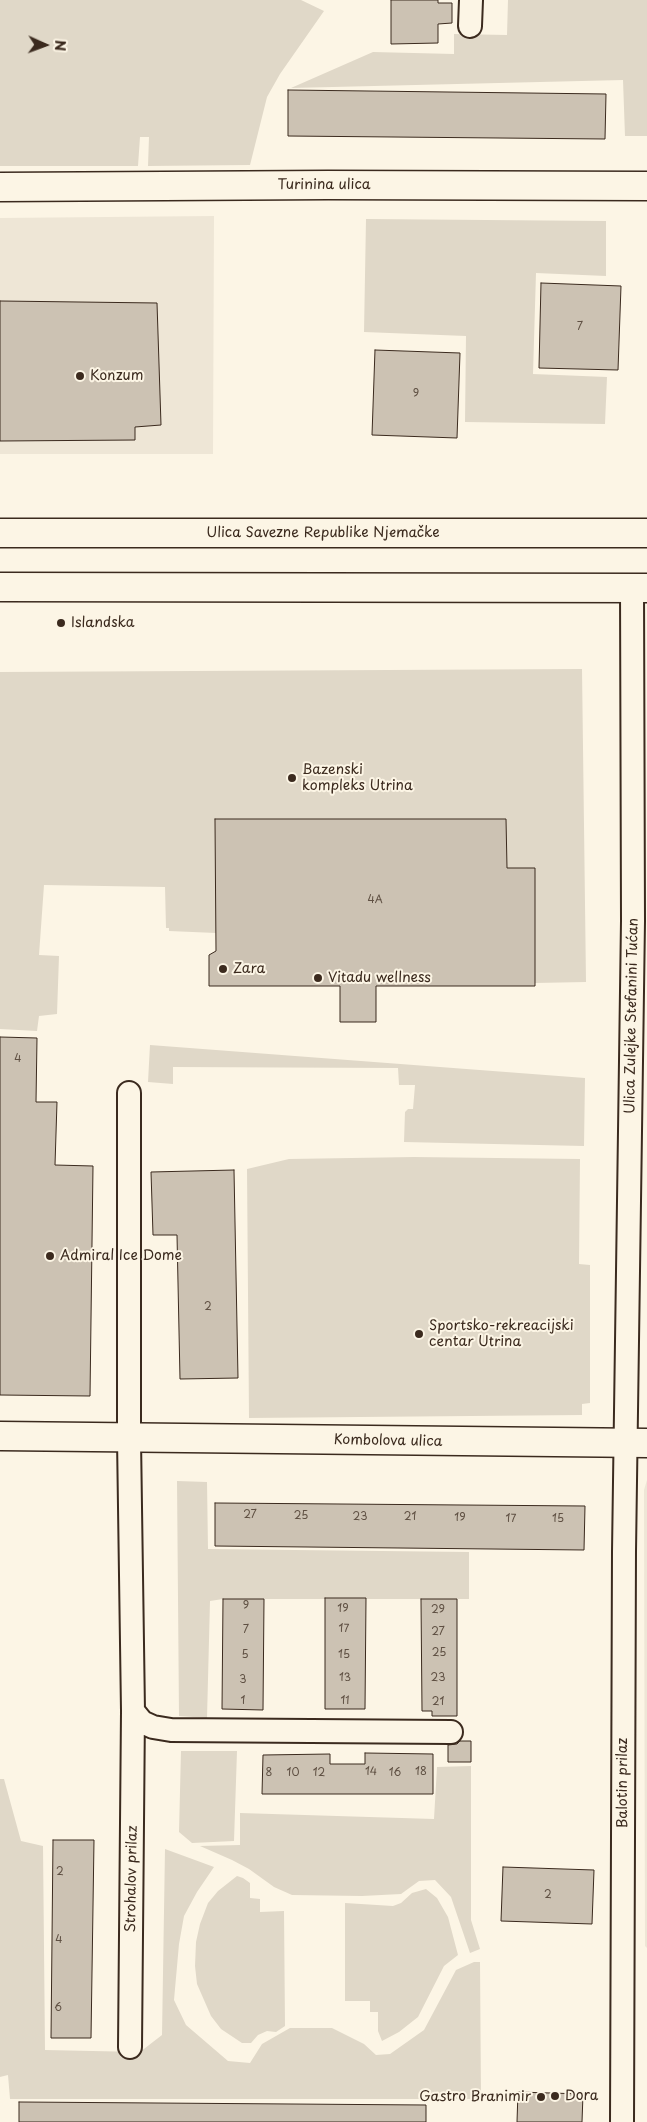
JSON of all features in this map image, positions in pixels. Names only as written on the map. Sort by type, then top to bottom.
[{"type":"main road","name":"Turinina ulica","points":[[0,187],[328,184],[647,186]]},
{"type":"main road","name":"Ulica Savezne Republike Njemačke","points":[[0,533],[647,533]]},
{"type":"main road","points":[[0,587],[640,588]]},
{"type":"main road","name":"Kombolova ulica","points":[[0,1436],[130,1439],[637,1443]]},
{"type":"street","points":[[470,26],[471,0]]},
{"type":"street","name":"Ulica Zulejke Stefanini Tućan","points":[[637,1443],[633,922],[640,588]]},
{"type":"street","points":[[129,1093],[130,1439]]},
{"type":"street","name":"Strohalov prilaz","points":[[130,1439],[133,1711],[130,2048]]},
{"type":"street","name":"Balotin prilaz","points":[[622,2122],[624,1581],[637,1443]]},
{"type":"street","points":[[133,1711],[142,1722],[153,1727],[171,1730],[451,1732]]},
{"type":"shaded area","points":[[0,0],[301,0],[324,11],[280,74],[267,97],[250,165],[148,166],[149,137],[140,137],[138,166],[0,166]]},
{"type":"shaded area","points":[[508,0],[647,0],[647,136],[625,136],[623,80],[291,88],[373,52],[454,54],[454,34],[507,35]]},
{"type":"shaded area","points":[[214,216],[213,454],[0,454],[0,218]]},
{"type":"shaded area","points":[[366,219],[606,221],[606,276],[536,273],[533,374],[607,377],[605,424],[465,422],[466,336],[364,332]]},
{"type":"shaded area","name":"Bazenski kompleks Utrina","points":[[582,669],[586,982],[535,983],[534,986],[376,986],[376,1022],[340,1022],[340,986],[209,986],[209,955],[216,951],[216,933],[169,931],[169,928],[166,928],[165,887],[44,885],[39,955],[59,956],[57,1014],[39,1016],[37,1031],[0,1029],[0,672]]},
{"type":"shaded area","points":[[150,1045],[585,1078],[584,1146],[404,1142],[405,1112],[408,1109],[413,1109],[415,1085],[399,1085],[398,1068],[173,1067],[173,1084],[148,1082]]},
{"type":"shaded area","name":"Sportsko-rekreacijski centar Utrina","points":[[414,1157],[580,1159],[579,1264],[590,1265],[590,1403],[582,1404],[582,1415],[249,1418],[247,1169],[289,1159]]},
{"type":"shaded area","points":[[647,1480],[647,1948],[645,1946],[644,1490]]},
{"type":"shaded area","points":[[177,1481],[207,1482],[208,1549],[469,1552],[469,1599],[223,1599],[210,1601],[207,1718],[179,1716]]},
{"type":"shaded area","points":[[181,1751],[237,1751],[234,1841],[192,1843],[179,1832]]},
{"type":"shaded area","points":[[471,1766],[471,1920],[480,1949],[470,1953],[451,1897],[435,1880],[419,1881],[401,1894],[362,1896],[292,1895],[274,1887],[249,1869],[200,1846],[240,1845],[240,1813],[434,1819],[437,1767]]},
{"type":"shaded area","points":[[0,1779],[4,1779],[21,1841],[43,1846],[45,2050],[140,2052],[162,2035],[165,1849],[214,1867],[184,1916],[179,1944],[174,2000],[186,2025],[228,2061],[250,2063],[262,2044],[290,2028],[332,2028],[364,2044],[376,2055],[390,2054],[424,2030],[456,1970],[474,1962],[480,1962],[481,2099],[10,2099],[8,2075],[0,2077]]},
{"type":"shaded area","points":[[237,1876],[250,1883],[250,1898],[260,1899],[260,1912],[284,1911],[285,2026],[276,2032],[267,2031],[258,2035],[251,2043],[242,2043],[221,2029],[211,2016],[197,1984],[195,1966],[196,1942],[208,1903],[218,1891]]},
{"type":"shaded area","points":[[426,1889],[437,1898],[448,1917],[458,1955],[444,1966],[418,2017],[399,2032],[382,2041],[378,2031],[378,2012],[370,2012],[370,2001],[345,2001],[345,1903],[393,1906],[401,1903],[412,1893]]},
{"type":"building","points":[[391,0],[438,0],[438,3],[452,3],[452,23],[438,24],[438,43],[391,44]]},
{"type":"building","points":[[288,90],[606,94],[605,139],[288,136]]},
{"type":"building","points":[[541,283],[621,286],[618,370],[539,368]]},
{"type":"building","name":"Konzum","points":[[0,301],[157,303],[161,425],[135,427],[135,440],[0,441]]},
{"type":"building","points":[[375,350],[460,353],[457,438],[372,435]]},
{"type":"building","points":[[215,819],[506,819],[507,868],[535,868],[535,986],[376,986],[376,1022],[340,1022],[340,986],[209,986],[209,955],[216,951]]},
{"type":"building","name":"Admiral Ice Dome","points":[[0,1037],[37,1038],[36,1102],[57,1102],[55,1165],[93,1166],[90,1396],[0,1395]]},
{"type":"building","points":[[234,1170],[238,1378],[180,1379],[177,1235],[153,1235],[151,1172]]},
{"type":"building","points":[[215,1503],[585,1506],[584,1550],[215,1546]]},
{"type":"building","points":[[325,1598],[366,1598],[365,1709],[325,1709]]},
{"type":"building","points":[[223,1599],[264,1599],[263,1710],[222,1709]]},
{"type":"building","points":[[421,1599],[457,1599],[457,1716],[432,1716],[432,1711],[422,1711]]},
{"type":"building","points":[[460,1741],[471,1741],[471,1762],[448,1762],[448,1745],[457,1744]]},
{"type":"building","points":[[365,1753],[433,1754],[433,1794],[262,1794],[263,1755],[330,1754],[330,1764],[365,1764]]},
{"type":"building","points":[[53,1840],[94,1840],[91,2038],[51,2038]]},
{"type":"building","points":[[503,1867],[594,1870],[592,1924],[501,1921]]},
{"type":"building","points":[[518,2092],[583,2094],[582,2122],[517,2122]]},
{"type":"building","points":[[19,2102],[426,2105],[426,2122],[19,2122]]},
{"type":"place","name":"Konzum","points":[[80,376]]},
{"type":"place","name":"Islandska","points":[[61,623]]},
{"type":"place","name":"Bazenski kompleks Utrina","points":[[292,778]]},
{"type":"place","name":"Zara","points":[[223,969]]},
{"type":"place","name":"Vitadu wellness","points":[[318,978]]},
{"type":"place","name":"Admiral Ice Dome","points":[[50,1256]]},
{"type":"place","name":"Sportsko-rekreacijski centar Utrina","points":[[419,1334]]},
{"type":"place","name":"Dora","points":[[555,2096]]},
{"type":"place","name":"Gastro Branimir","points":[[541,2097]]}]
